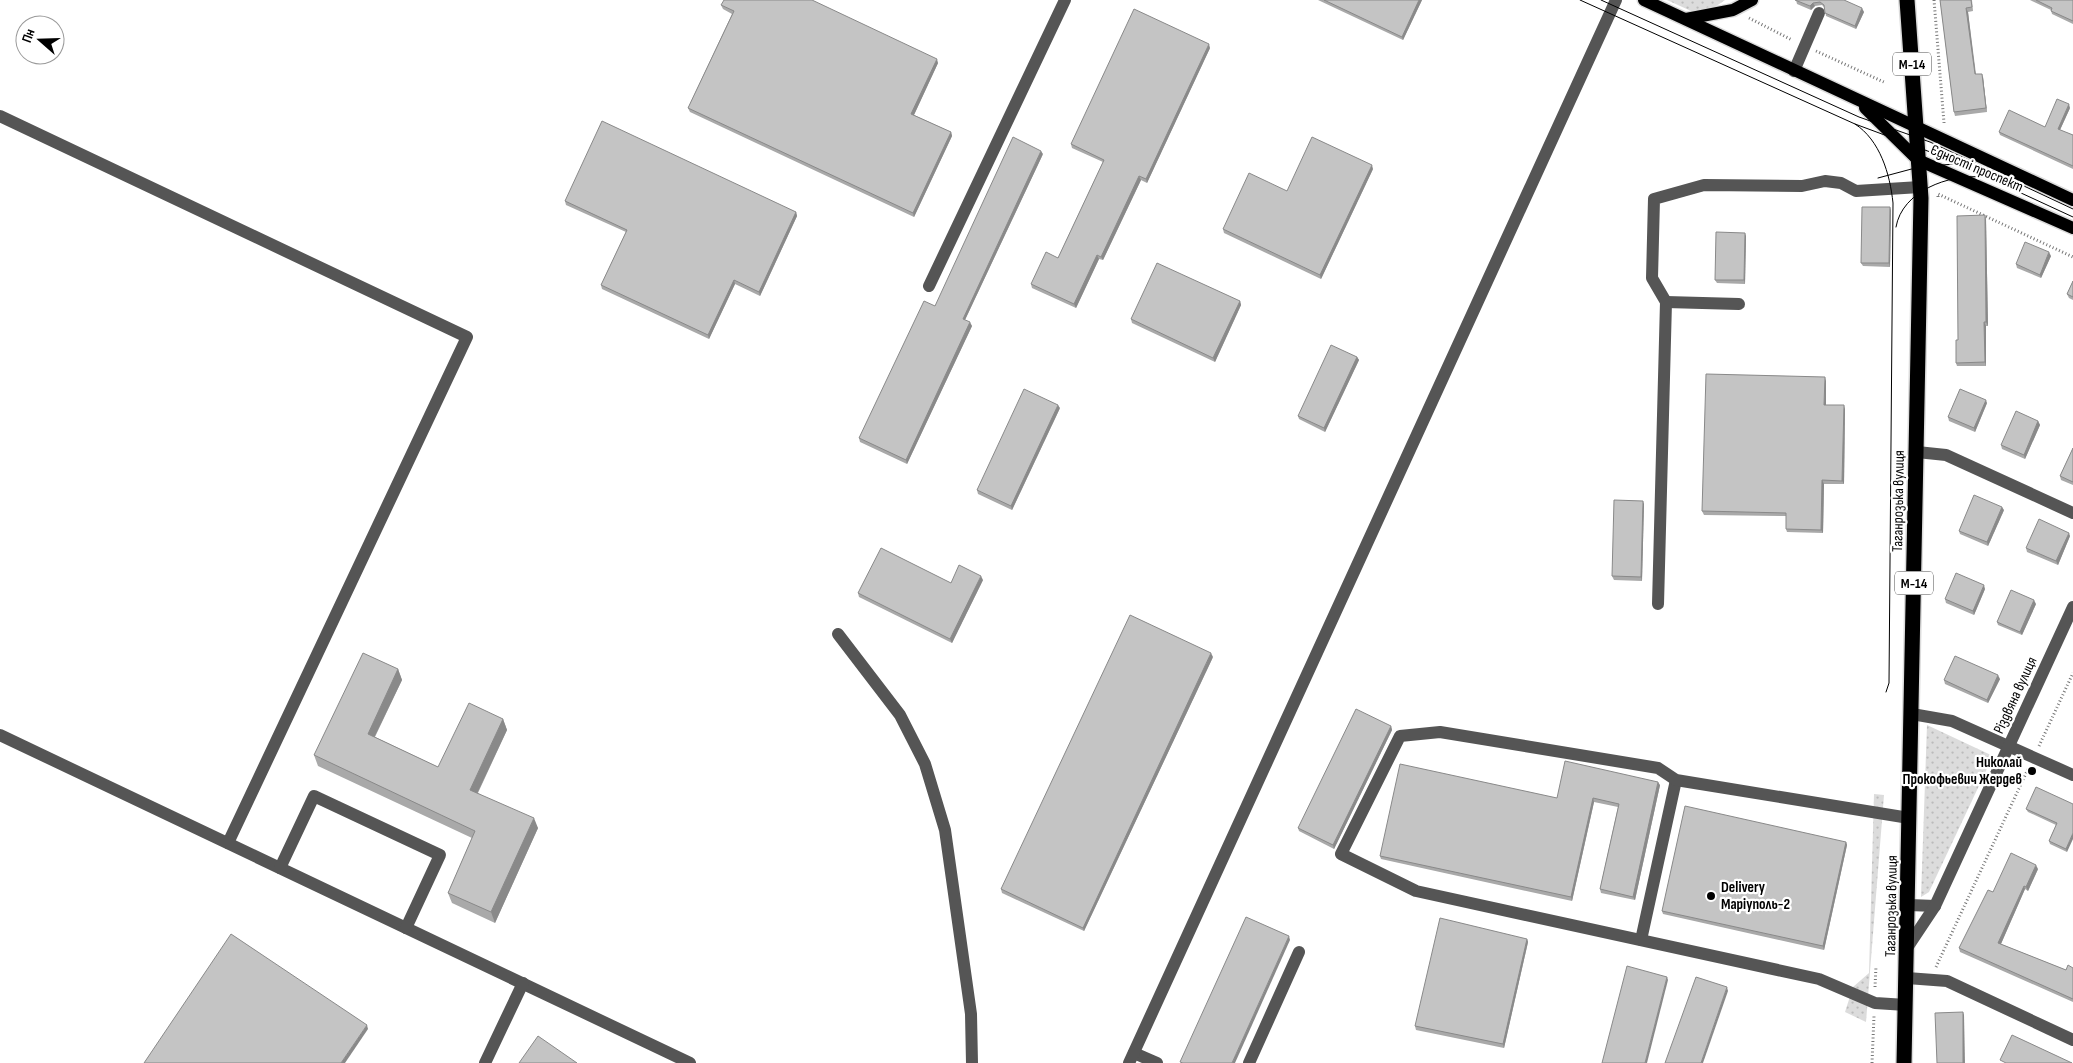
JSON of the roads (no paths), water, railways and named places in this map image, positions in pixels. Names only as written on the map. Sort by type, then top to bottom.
[{"type":"highway","name":"Таганрозька вулиця","points":[[1904,1063],[1908,948],[1920,187],[1907,0]]},
{"type":"main road","name":"Єдності проспект","points":[[1644,0],[2073,200]]},
{"type":"main road","points":[[1685,18],[1733,10],[1752,0]]},
{"type":"main road","name":"Єдності проспект","points":[[1858,100],[1918,160],[2073,228]]},
{"type":"street","points":[[929,286],[1065,0]]},
{"type":"street","points":[[1157,1063],[1131,1058],[1616,0]]},
{"type":"street","points":[[1794,71],[1819,13]]},
{"type":"street","points":[[0,116],[467,337],[228,843]]},
{"type":"street","points":[[1658,604],[1666,302],[1652,278],[1654,199],[1704,185],[1802,186],[1824,181],[1842,183],[1856,191],[1920,187]]},
{"type":"street","points":[[1666,302],[1739,304]]},
{"type":"street","points":[[1917,452],[1946,455],[2073,513]]},
{"type":"street","name":"Різдвяна вулиця","points":[[1908,948],[1935,906],[2073,607]]},
{"type":"street","points":[[838,634],[900,715],[925,764],[945,830],[971,1014],[972,1063]]},
{"type":"street","points":[[1912,714],[1952,721],[2073,775]]},
{"type":"street","points":[[1906,1005],[1875,1003],[1819,979],[1416,891],[1341,854],[1400,736],[1440,732],[1658,768],[1676,780],[1909,818]]},
{"type":"street","points":[[0,735],[690,1063]]},
{"type":"street","points":[[1641,940],[1676,780]]},
{"type":"street","points":[[280,868],[314,796],[440,855],[406,928]]},
{"type":"street","points":[[1908,905],[1935,906]]},
{"type":"street","points":[[1248,1063],[1299,952]]},
{"type":"street","points":[[1907,978],[1947,982],[2073,1040]]},
{"type":"street","points":[[485,1063],[523,983]]},
{"type":"tram line","points":[[1580,0],[1855,124],[1941,156],[2073,217]]},
{"type":"tram line","points":[[1601,0],[1859,117],[1930,142],[2073,209]]},
{"type":"tram line","points":[[1855,124],[1864,131],[1877,148],[1886,169],[1893,203],[1889,683],[1886,692]]},
{"type":"tram line","points":[[1878,178],[1919,167],[1954,164]]},
{"type":"tram line","points":[[1896,227],[1900,214],[1907,204],[1929,187],[1955,178],[1981,177]]},
{"type":"place","name":"Николай Прокофьевич Жердев","points":[[2032,771]]},
{"type":"place","name":"Delivery Марiуполь-2","points":[[1711,896]]}]
